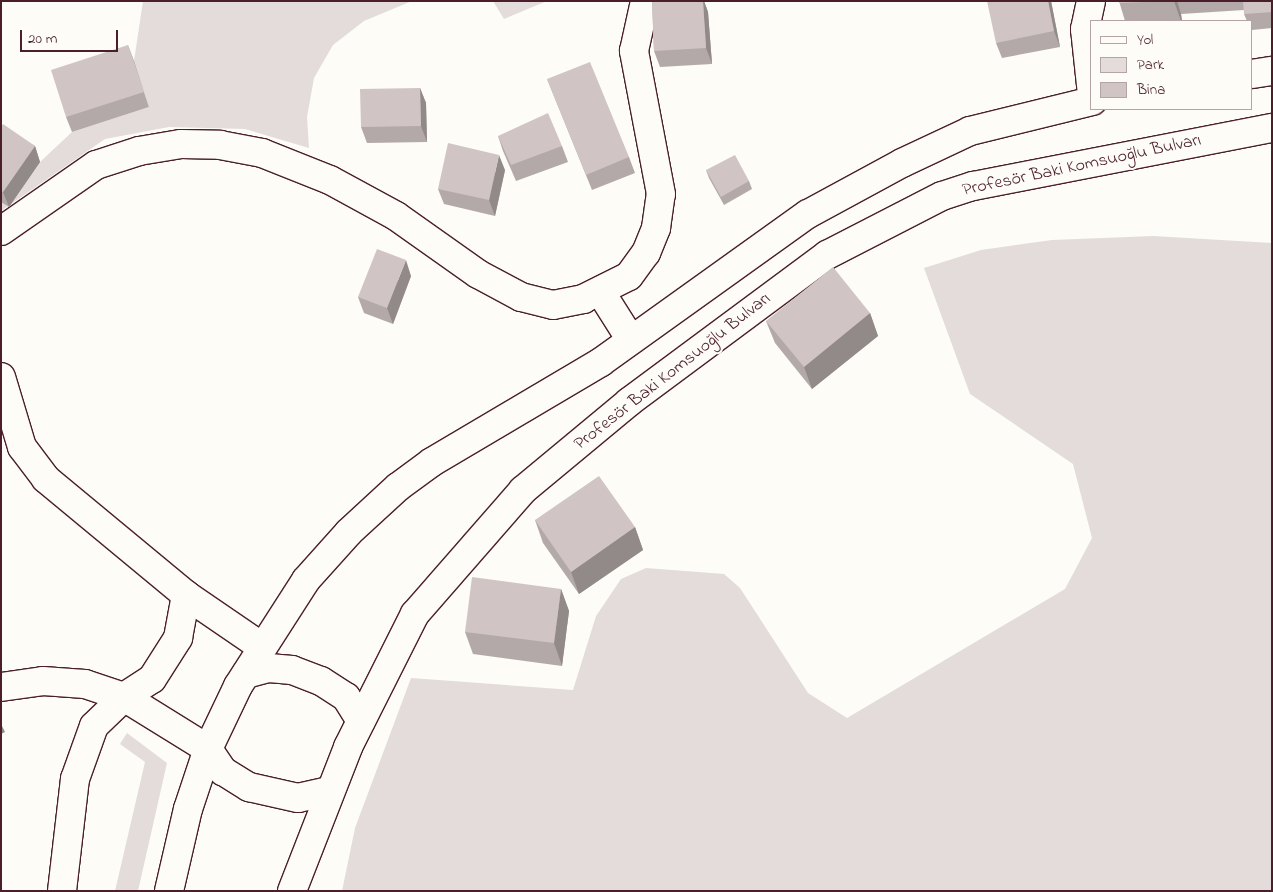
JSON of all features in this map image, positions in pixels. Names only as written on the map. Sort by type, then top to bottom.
[{"type":"main road","points":[[1,231],[96,165],[139,151],[180,144],[220,145],[262,153],[330,180],[396,216],[478,274],[521,297],[553,305],[583,299],[629,276],[646,253],[656,228],[661,194],[634,51],[645,1]]},
{"type":"main road","points":[[1090,76],[1085,29],[1091,1]]},
{"type":"main road","points":[[1253,74],[1272,71]]},
{"type":"main road","points":[[169,891],[188,809],[208,749],[246,674],[306,580],[348,532],[398,487],[432,462],[601,362],[808,214],[902,163],[970,131],[1090,101]]},
{"type":"main road","name":"Profesör Baki Komsuoğlu Bulvarı","points":[[292,891],[329,791],[415,614],[523,490],[629,402],[827,254],[942,196],[973,186],[1272,128]]},
{"type":"main road","points":[[600,290],[631,340]]},
{"type":"main road","points":[[1,377],[22,447],[46,479],[186,595],[262,647]]},
{"type":"main road","points":[[62,891],[75,779],[94,726],[124,697],[152,679],[178,638],[186,595]]},
{"type":"main road","points":[[246,674],[269,668],[292,670],[321,681],[346,697],[361,722]]},
{"type":"main road","points":[[1,687],[43,681],[85,684],[124,697],[208,749],[223,771],[249,786],[298,798],[329,791]]},
{"type":"green space","points":[[143,1],[412,1],[364,21],[333,45],[314,78],[307,117],[309,148],[245,129],[169,127],[105,139],[1,211],[1,150],[9,140],[40,162],[72,132],[149,107],[134,61]]},
{"type":"green space","points":[[493,1],[547,1],[504,19]]},
{"type":"green space","points":[[1153,236],[1272,243],[1272,891],[342,891],[355,828],[411,678],[573,690],[596,616],[621,579],[646,568],[724,574],[740,588],[808,693],[847,718],[1065,589],[1092,538],[1073,464],[970,394],[924,268],[981,250],[1052,240]]},
{"type":"green space","points":[[127,733],[167,763],[138,891],[115,891],[145,762],[120,744]]},
{"type":"building","points":[[652,1],[703,1],[706,48],[654,51]]},
{"type":"building","points":[[987,1],[1048,1],[1054,31],[996,43]]},
{"type":"building","points":[[1119,1],[1174,1],[1119,3]]},
{"type":"building","points":[[1243,1],[1272,1],[1272,12],[1244,14]]},
{"type":"building","points":[[128,45],[144,92],[66,117],[51,70]]},
{"type":"building","points":[[590,62],[629,157],[586,175],[547,79]]},
{"type":"building","points":[[420,88],[421,126],[361,127],[360,89]]},
{"type":"building","points":[[548,113],[562,146],[511,165],[498,136]]},
{"type":"building","points":[[3,124],[35,146],[3,192],[1,191],[1,127]]},
{"type":"building","points":[[448,143],[499,155],[489,200],[438,189]]},
{"type":"building","points":[[735,155],[749,181],[721,197],[706,170]]},
{"type":"building","points":[[377,249],[406,260],[387,308],[358,297]]},
{"type":"building","points":[[833,267],[870,313],[804,367],[766,321]]},
{"type":"building","points":[[599,476],[635,527],[571,572],[535,520]]},
{"type":"building","points":[[472,577],[561,589],[554,643],[465,632]]}]
